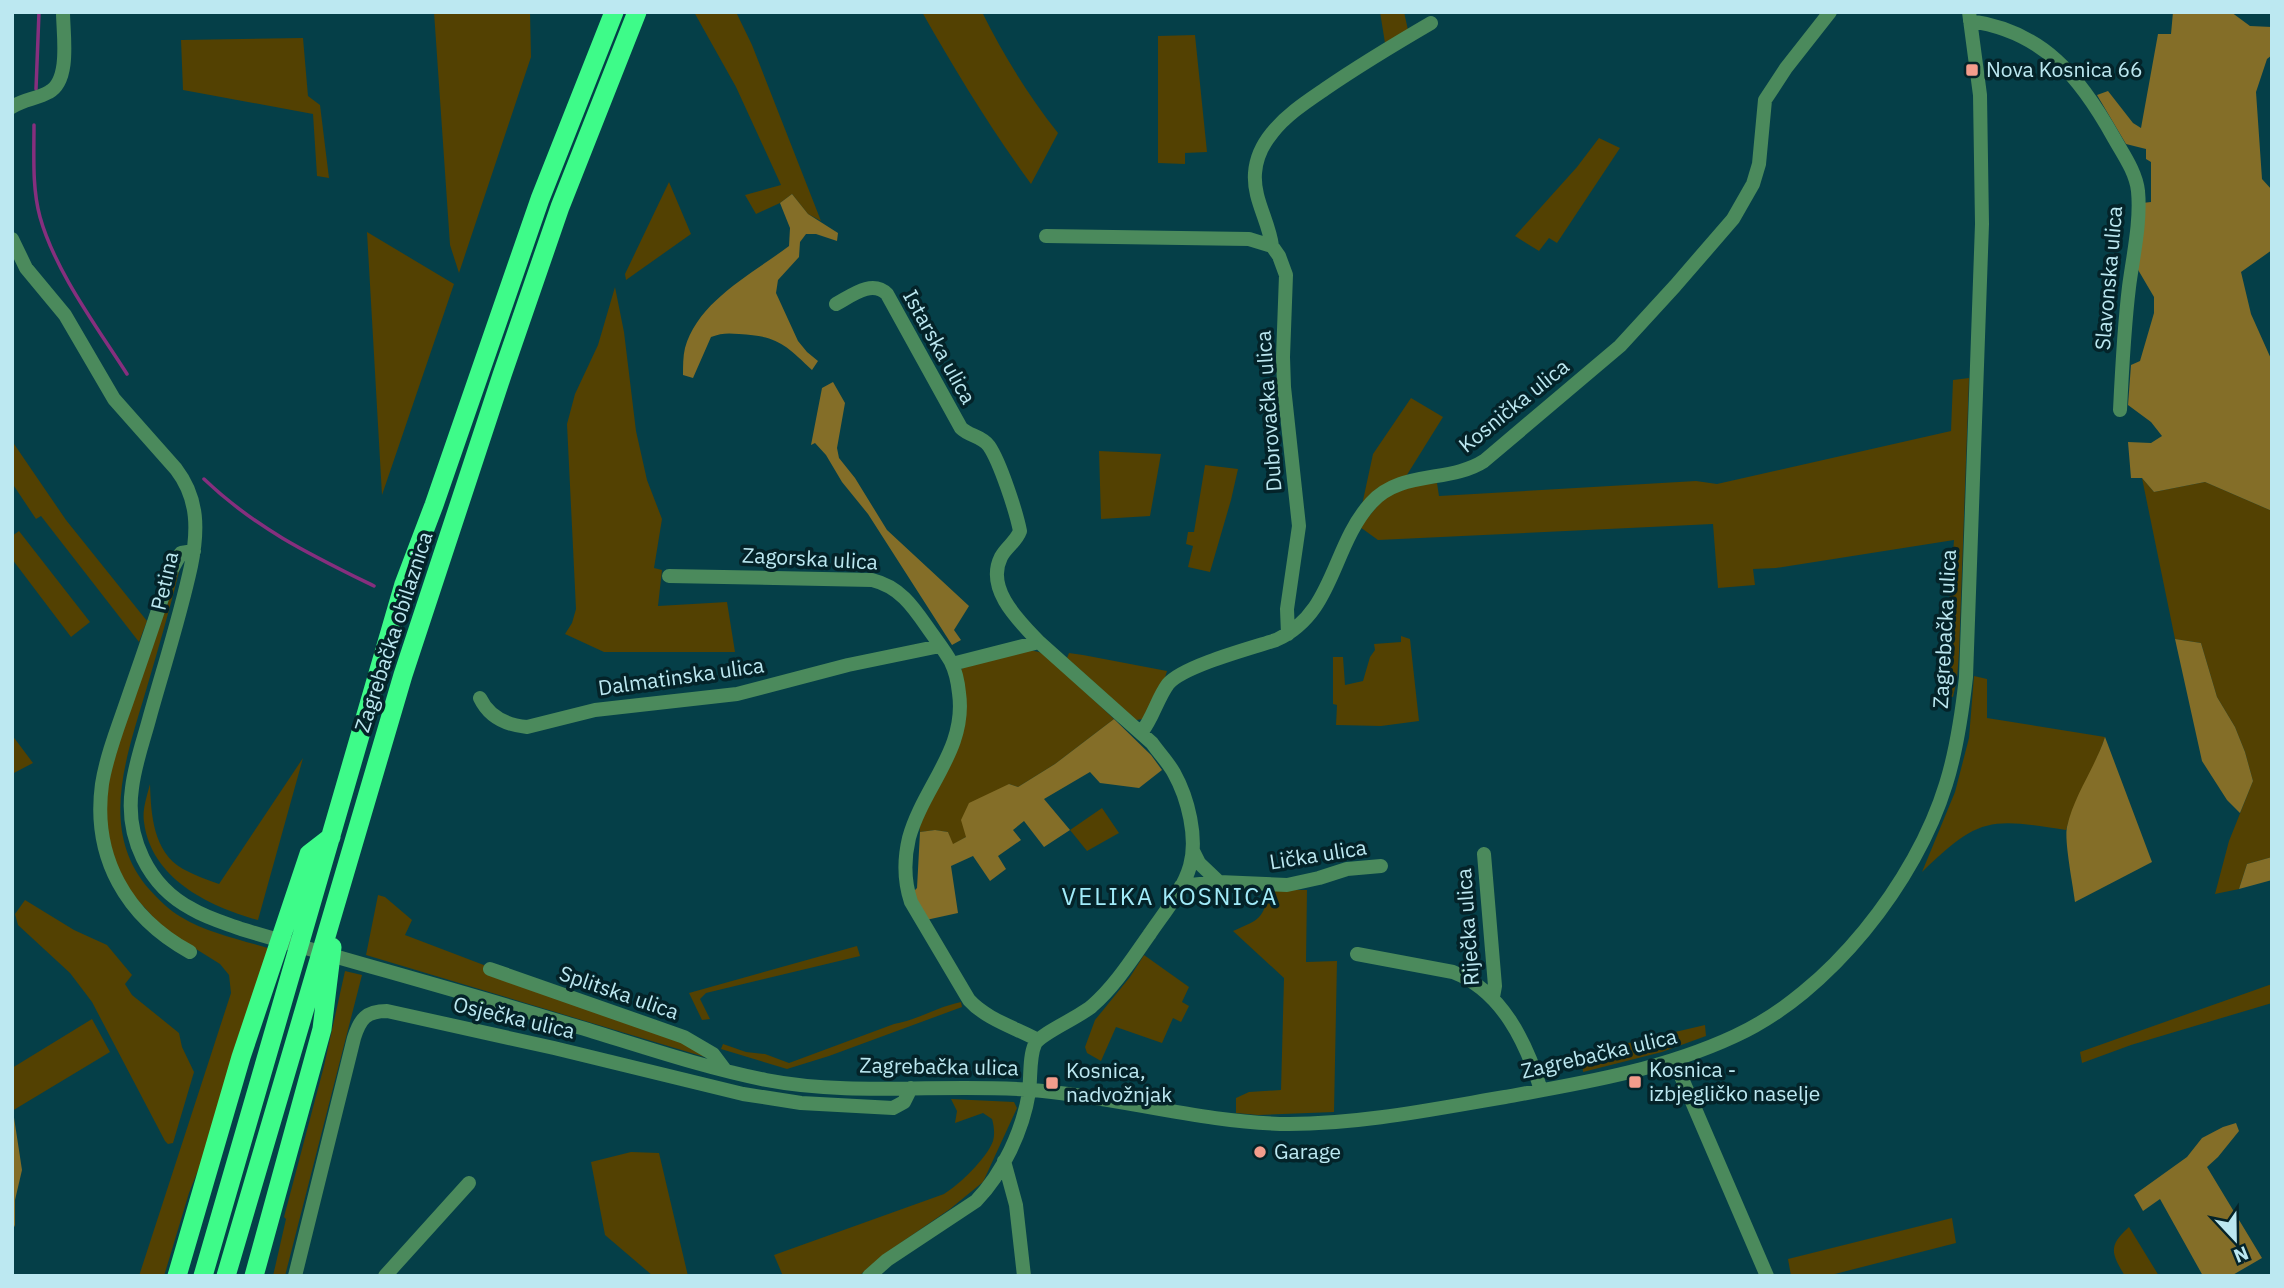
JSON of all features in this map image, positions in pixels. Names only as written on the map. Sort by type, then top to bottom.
[{"type":"highway","name":"Zagrebačka obilaznica","points":[[203,1276],[404,583],[434,505],[540,199],[614,12]]},
{"type":"highway","name":"Zagrebačka obilaznica","points":[[226,1276],[403,675],[560,207],[637,12]]},
{"type":"highway","points":[[177,1276],[241,1057],[309,854],[331,837]]},
{"type":"highway","points":[[254,1276],[322,1029],[331,949],[342,916],[339,888]]},
{"type":"street","points":[[12,107],[50,92],[62,75],[63,12]]},
{"type":"street","name":"Kosnička ulica","points":[[1141,733],[1152,718],[1163,692],[1178,676],[1288,634],[1305,621],[1316,607],[1349,538],[1372,501],[1398,485],[1460,473],[1484,461],[1620,346],[1675,286],[1732,219],[1743,202],[1753,184],[1759,164],[1765,100],[1786,68],[1830,12]]},
{"type":"street","name":"Slavonska ulica","points":[[1970,17],[2009,30],[2064,66],[2077,79],[2105,122],[2134,178],[2138,203],[2127,304],[2120,410]]},
{"type":"street","name":"Zagrebačka ulica","points":[[378,969],[765,1080],[793,1084],[1030,1090],[1213,1117],[1288,1124],[1364,1119],[1607,1078],[1711,1047],[1755,1025],[1795,997],[1840,957],[1885,905],[1924,840],[1946,786],[1961,723],[1966,677],[1982,225],[1980,95],[1970,17]]},
{"type":"street","name":"Dubrovačka ulica","points":[[1288,634],[1287,609],[1299,513],[1284,387],[1286,275],[1272,246],[1258,201],[1255,183],[1258,158],[1272,133],[1303,104],[1378,53],[1431,23]]},
{"type":"street","points":[[1046,236],[1248,239],[1272,246]]},
{"type":"street","name":"Petina","points":[[12,239],[26,268],[65,315],[114,399],[186,481],[194,503],[194,551],[188,582],[135,770],[131,806],[133,828],[141,856],[150,872],[168,892],[191,909],[242,929],[378,969]]},
{"type":"street","name":"Istarska ulica","points":[[836,304],[870,288],[882,289],[961,428],[966,433],[982,439],[989,446],[1020,531],[1004,550],[996,578],[1010,609],[1039,642]]},
{"type":"street","points":[[190,952],[139,915],[124,893],[108,859],[100,814],[107,761],[171,571],[181,553],[194,551]]},
{"type":"street","name":"Zagorska ulica","points":[[668,576],[797,577],[882,582],[900,592],[913,606],[952,664]]},
{"type":"street","points":[[870,1275],[887,1260],[976,1201],[994,1179],[1018,1129],[1030,1090],[1033,1054],[1038,1040],[1083,1013],[1101,997],[1125,969],[1181,886],[1190,867],[1193,851],[1188,815],[1174,774],[1152,743],[1039,642],[952,664],[960,700],[956,740],[910,836],[906,856],[906,887],[911,902],[970,1000],[994,1018],[1038,1040]]},
{"type":"street","name":"Dalmatinska ulica","points":[[480,698],[485,709],[494,716],[516,726],[527,727],[595,710],[737,694],[848,665],[940,646]]},
{"type":"street","points":[[1193,851],[1199,863],[1219,882]]},
{"type":"street","name":"Riječka ulica","points":[[1484,854],[1495,986],[1493,997]]},
{"type":"street","name":"Lička ulica","points":[[1181,886],[1219,882],[1287,885],[1347,869],[1381,866]]},
{"type":"street","name":"Riječka ulica","points":[[1357,954],[1453,972],[1483,987],[1513,1025],[1541,1090]]},
{"type":"street","name":"Splitska ulica","points":[[490,969],[684,1037],[713,1054],[725,1070]]},
{"type":"street","name":"Osječka ulica","points":[[295,1276],[354,1038],[361,1020],[376,1011],[387,1011],[554,1048],[743,1094],[802,1104],[893,1108],[904,1102],[911,1088]]},
{"type":"street","points":[[1674,1060],[1767,1276]]},
{"type":"street","points":[[1004,1161],[1016,1205],[1024,1276]]},
{"type":"street","points":[[385,1276],[469,1183]]},
{"type":"shaded area","points":[[434,12],[530,12],[531,57],[459,273],[450,245]]},
{"type":"shaded area","points":[[694,12],[736,12],[752,45],[821,221],[808,214],[792,194],[756,214],[745,195],[781,185],[736,87]]},
{"type":"shaded area","points":[[922,12],[982,12],[1017,75],[1058,133],[1031,184],[974,100]]},
{"type":"shaded area","points":[[1380,12],[1404,12],[1408,30],[1385,43]]},
{"type":"shaded area","points":[[2173,12],[2231,12],[2250,26],[2272,27],[2272,55],[2267,59],[2256,92],[2262,179],[2272,190],[2272,250],[2241,272],[2251,314],[2272,361],[2272,511],[2205,482],[2154,492],[2142,478],[2131,478],[2128,442],[2151,443],[2162,436],[2151,422],[2128,405],[2131,365],[2140,361],[2154,313],[2154,297],[2137,268],[2142,203],[2151,202],[2151,162],[2146,159],[2146,149],[2126,144],[2097,95],[2108,91],[2133,123],[2141,128],[2158,34],[2171,34]]},
{"type":"shaded area","points":[[1195,35],[1207,152],[1185,153],[1185,164],[1158,163],[1158,36]]},
{"type":"shaded area","points":[[303,38],[308,96],[320,105],[329,178],[317,176],[313,114],[183,90],[181,40]]},
{"type":"shaded area","points":[[1599,138],[1620,148],[1557,243],[1549,238],[1539,251],[1515,236],[1577,167]]},
{"type":"shaded area","points":[[669,182],[691,234],[626,280],[625,274]]},
{"type":"shaded area","points":[[792,194],[808,214],[838,233],[837,241],[816,234],[806,234],[800,242],[799,257],[778,280],[776,293],[798,341],[818,361],[812,370],[795,354],[772,339],[725,334],[711,337],[693,378],[683,375],[685,348],[702,316],[728,290],[789,246],[790,228],[780,203]]},
{"type":"shaded area","points":[[367,232],[454,284],[382,495]]},
{"type":"shaded area","points":[[615,287],[624,332],[636,431],[647,480],[662,519],[654,568],[662,570],[658,606],[727,602],[735,652],[604,652],[565,634],[576,609],[567,424],[575,394],[598,345]]},
{"type":"shaded area","points":[[1969,378],[1959,653],[1953,697],[1948,696],[1937,657],[1947,634],[1954,540],[1776,568],[1753,569],[1755,585],[1718,588],[1713,524],[1378,540],[1360,527],[1385,497],[1416,485],[1437,483],[1439,496],[1696,481],[1717,484],[1951,431],[1953,380]]},
{"type":"shaded area","points":[[833,382],[845,403],[837,448],[839,458],[855,478],[887,530],[969,606],[954,630],[961,640],[952,645],[868,514],[842,482],[826,455],[815,443],[811,445],[822,388]]},
{"type":"shaded area","points":[[1411,398],[1443,417],[1405,478],[1362,505],[1373,454]]},
{"type":"shaded area","points":[[12,441],[66,520],[147,621],[139,642],[41,516],[36,519],[12,483]]},
{"type":"shaded area","points":[[1099,451],[1161,454],[1150,516],[1101,519]]},
{"type":"shaded area","points":[[1205,465],[1238,469],[1210,572],[1188,567],[1193,546],[1186,544],[1188,532],[1194,532]]},
{"type":"shaded area","points":[[2142,478],[2154,492],[2205,482],[2272,511],[2272,857],[2247,864],[2239,889],[2215,894],[2229,841],[2253,781],[2235,727],[2217,697],[2201,643],[2175,639]]},
{"type":"shaded area","points":[[19,531],[90,622],[71,637],[12,559],[12,536]]},
{"type":"shaded area","points":[[181,564],[126,764],[121,790],[124,841],[133,866],[149,889],[172,911],[191,923],[271,949],[164,1276],[139,1276],[231,993],[229,975],[220,964],[164,929],[124,885],[114,859],[107,828],[106,797],[112,763]]},
{"type":"shaded area","points":[[1401,636],[1410,639],[1419,721],[1381,726],[1336,725],[1333,657],[1343,657],[1345,685],[1363,681],[1370,657],[1375,650],[1374,644],[1401,642]]},
{"type":"shaded area","points":[[2175,639],[2201,643],[2217,697],[2235,727],[2245,752],[2253,781],[2240,813],[2227,800],[2202,761]]},
{"type":"shaded area","points":[[1024,649],[1047,656],[1114,719],[1055,764],[1018,787],[1009,784],[966,837],[952,845],[948,832],[920,832],[919,822],[950,762],[961,670],[965,665]]},
{"type":"shaded area","points":[[1069,653],[1167,671],[1163,684],[1143,719],[1136,720],[1067,658]]},
{"type":"shaded area","points":[[1974,676],[1987,679],[1987,718],[2105,737],[2066,830],[2019,824],[1986,826],[1972,831],[1958,841],[1922,872],[1955,792],[1969,738]]},
{"type":"shaded area","points":[[1114,719],[1151,755],[1162,770],[1139,788],[1100,783],[1090,772],[1044,799],[1070,830],[1044,847],[1024,821],[1013,830],[1021,840],[998,856],[1006,869],[990,881],[973,856],[951,866],[958,913],[926,920],[912,893],[917,888],[920,832],[948,832],[953,844],[966,837],[961,820],[969,803],[1009,784],[1018,787],[1055,764]]},
{"type":"shaded area","points":[[12,735],[33,763],[12,774]]},
{"type":"shaded area","points":[[2105,737],[2152,862],[2075,902],[2067,827],[2074,804]]},
{"type":"shaded area","points":[[303,758],[258,920],[221,907],[186,888],[170,875],[158,860],[149,842],[144,822],[144,808],[150,784],[153,820],[165,853],[183,869],[219,884]]},
{"type":"shaded area","points":[[1102,808],[1119,833],[1087,851],[1070,830]]},
{"type":"shaded area","points":[[2272,857],[2272,880],[2239,889],[2247,864]]},
{"type":"shaded area","points":[[1269,890],[1307,890],[1306,962],[1337,961],[1334,1112],[1258,1115],[1236,1113],[1236,1098],[1249,1092],[1281,1090],[1284,978],[1233,931],[1259,917],[1265,907]]},
{"type":"shaded area","points":[[378,895],[385,897],[412,920],[405,935],[683,1041],[708,1058],[366,955]]},
{"type":"shaded area","points":[[25,900],[74,930],[107,945],[132,975],[125,984],[132,995],[179,1033],[182,1047],[194,1072],[173,1143],[168,1144],[165,1141],[92,1002],[70,973],[18,925],[15,914]]},
{"type":"shaded area","points":[[857,946],[860,956],[706,993],[700,999],[710,1019],[702,1020],[689,993]]},
{"type":"shaded area","points":[[1144,955],[1189,987],[1182,1002],[1189,1006],[1181,1022],[1173,1018],[1162,1043],[1116,1027],[1101,1061],[1087,1053],[1085,1047],[1095,1020]]},
{"type":"shaded area","points":[[345,971],[362,975],[285,1276],[273,1276],[286,1219],[284,1217],[324,1066]]},
{"type":"shaded area","points":[[2272,984],[2272,1003],[2131,1045],[2082,1063],[2080,1052]]},
{"type":"shaded area","points":[[961,1002],[962,1007],[787,1069],[721,1049],[723,1044],[789,1063]]},
{"type":"shaded area","points":[[92,1019],[110,1052],[12,1111],[12,1068]]},
{"type":"shaded area","points":[[1705,1025],[1706,1036],[1662,1052],[1583,1072],[1581,1054]]},
{"type":"shaded area","points":[[951,1099],[1014,1102],[1017,1108],[983,1182],[950,1209],[883,1255],[859,1276],[783,1276],[774,1255],[944,1194],[972,1170],[993,1141],[992,1119],[983,1113],[955,1123],[957,1111]]},
{"type":"shaded area","points":[[13,1111],[22,1170],[15,1200],[15,1225],[12,1232]]},
{"type":"shaded area","points":[[2236,1123],[2239,1131],[2207,1167],[2262,1258],[2231,1276],[2203,1276],[2160,1199],[2143,1211],[2134,1195],[2187,1157],[2202,1138]]},
{"type":"shaded area","points":[[631,1152],[659,1153],[688,1276],[653,1276],[605,1235],[591,1162]]},
{"type":"shaded area","points":[[1952,1218],[1956,1243],[1827,1276],[1791,1276],[1788,1259]]},
{"type":"shaded area","points":[[2129,1227],[2159,1276],[2125,1276],[2114,1250],[2118,1239]]},
{"type":"waterway","points":[[36,89],[39,12]]},
{"type":"waterway","points":[[34,125],[36,195],[47,237],[66,278],[127,374]]},
{"type":"waterway","points":[[204,479],[264,526],[374,586]]},
{"type":"place","name":"Nova Kosnica 66","points":[[1972,70]]},
{"type":"place","name":"Kosnica - izbjegličko naselje","points":[[1635,1082]]},
{"type":"place","name":"Kosnica, nadvožnjak","points":[[1052,1083]]},
{"type":"place","name":"Garage","points":[[1260,1152]]},
{"type":"district","name":"VELIKA KOSNICA","points":[[1170,897]]}]
